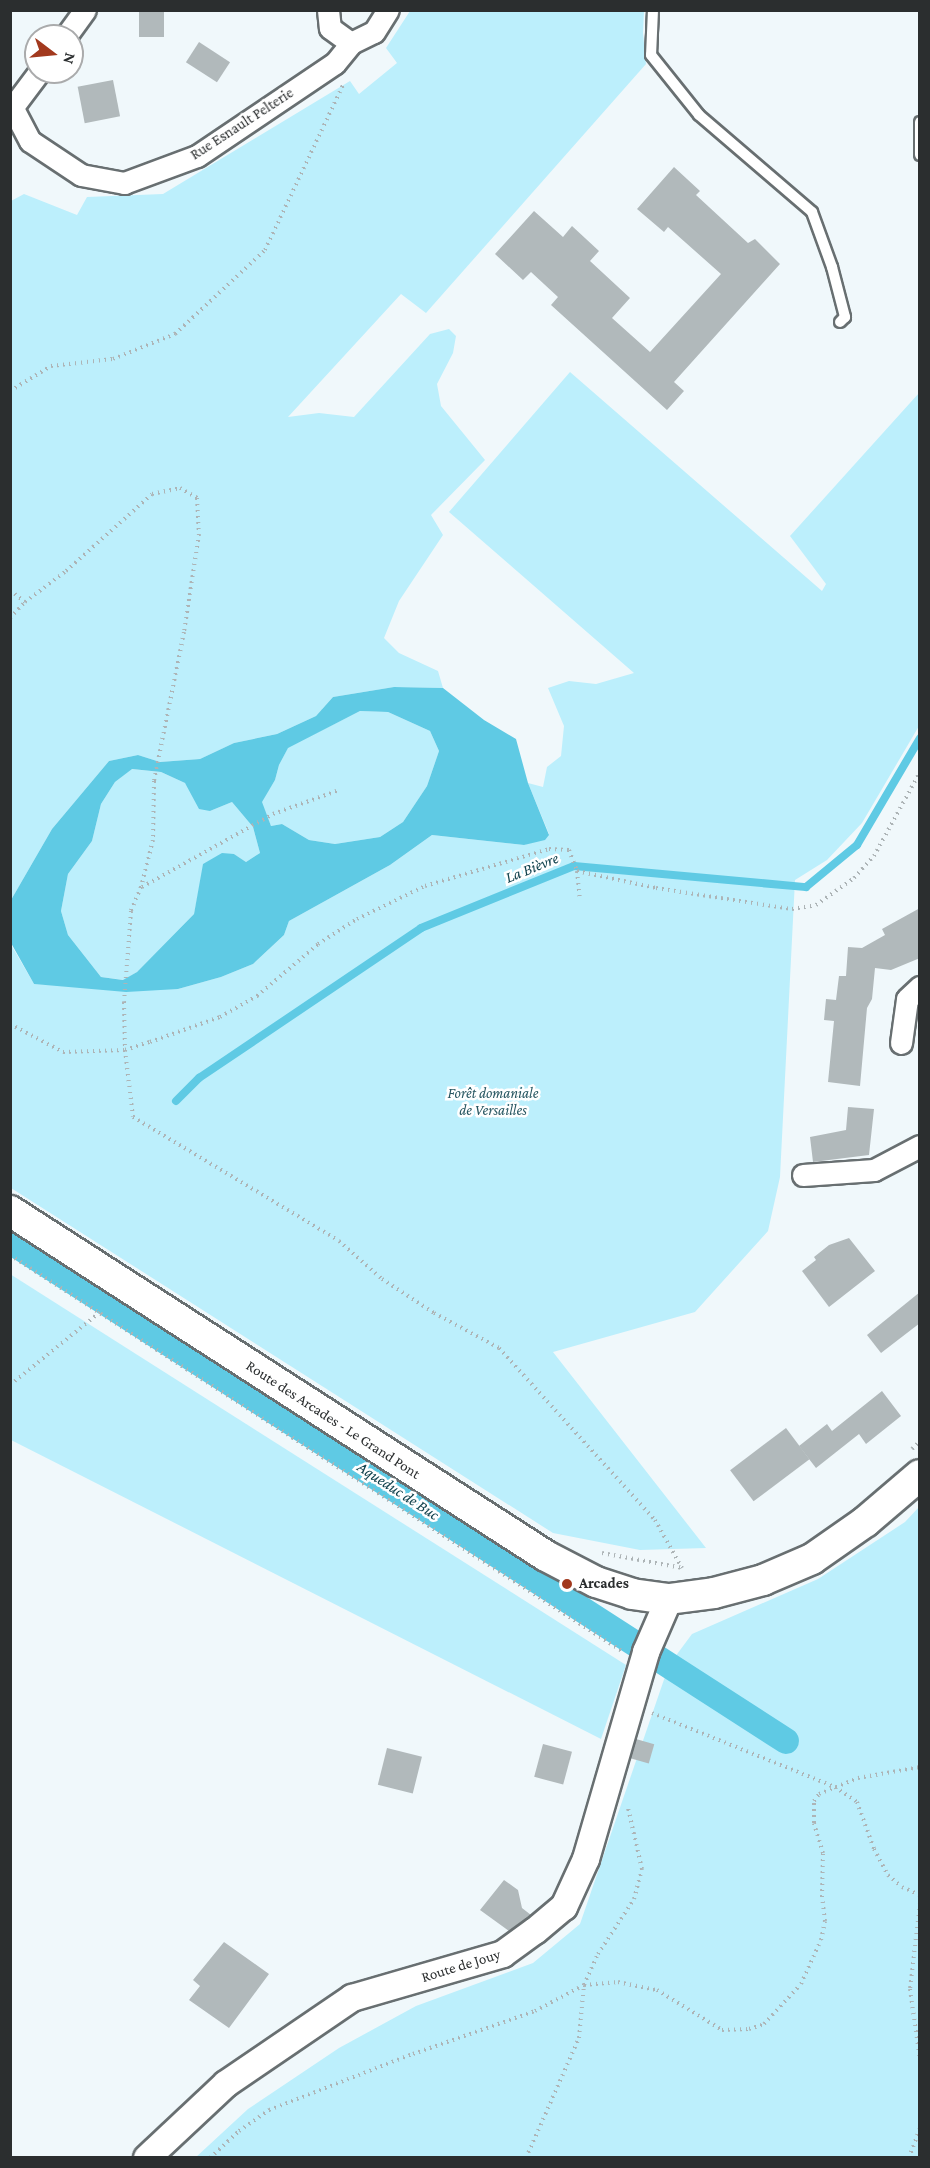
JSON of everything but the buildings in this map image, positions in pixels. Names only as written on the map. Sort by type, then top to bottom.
[{"type":"main road","name":"Route des Arcades - Le Grand Pont","points":[[10,1211],[546,1556],[596,1582],[632,1594],[669,1599],[714,1593],[763,1580],[812,1559],[865,1522],[916,1462]]},
{"type":"street","points":[[74,24],[84,10]]},
{"type":"street","points":[[328,10],[330,28],[351,43]]},
{"type":"street","name":"Rue Esnault Pelterie","points":[[11,105],[30,141],[81,175],[124,183],[197,156],[334,63],[351,43],[374,32],[388,10]]},
{"type":"street","points":[[11,105],[29,84]]},
{"type":"street","points":[[901,1043],[907,999],[920,987]]},
{"type":"street","points":[[803,1176],[874,1170],[920,1146]]},
{"type":"street","name":"Route de Jouy","points":[[147,2157],[226,2084],[352,1998],[503,1954],[536,1932],[564,1906],[586,1859],[643,1665],[669,1599]]},
{"type":"lane","points":[[653,10],[651,55],[699,115],[812,212],[832,267],[845,316],[840,322]]},
{"type":"lane","points":[[920,122],[920,155]]},
{"type":"path","points":[[10,391],[51,366],[113,359],[175,334],[265,250],[345,79]]},
{"type":"path","points":[[10,618],[25,602],[66,571],[152,494],[180,488],[197,498],[199,534],[183,632],[154,781],[153,840],[141,887],[131,911],[125,970],[124,1050],[134,1117],[339,1241],[382,1279],[434,1313],[499,1348],[655,1520],[682,1568]]},
{"type":"path","points":[[10,590],[25,602]]},
{"type":"path","points":[[578,871],[735,902],[792,909],[816,905],[855,878],[874,856],[920,772]]},
{"type":"path","points":[[141,887],[273,814],[337,791]]},
{"type":"path","points":[[10,1024],[63,1052],[124,1050],[220,1017],[257,996],[318,944],[357,919],[425,886],[549,849],[569,850],[578,871],[580,898]]},
{"type":"path","points":[[10,1255],[643,1665]]},
{"type":"path","points":[[10,1385],[100,1312]]},
{"type":"path","points":[[916,1462],[920,1441]]},
{"type":"path","points":[[594,1552],[682,1568],[692,1567]]},
{"type":"path","points":[[631,1704],[835,1787],[857,1802],[874,1849],[888,1875],[902,1887],[920,1895]]},
{"type":"path","points":[[210,2157],[239,2131],[269,2110],[413,2054],[535,2011],[584,1985],[618,1982],[657,1990],[722,2030],[749,2029],[764,2024],[801,1984],[821,1940],[825,1921],[822,1897],[823,1853],[812,1810],[819,1794],[858,1778],[920,1767]]},
{"type":"path","points":[[526,2157],[579,2038],[584,1985],[598,1954],[634,1899],[642,1869],[628,1810],[631,1799]]},
{"type":"path","points":[[920,1904],[910,1989],[920,2060]]},
{"type":"path","points":[[909,2157],[920,2128]]},
{"type":"green space","points":[[410,11],[644,11],[643,33],[646,64],[426,313],[401,294],[288,417],[319,413],[354,417],[430,334],[449,329],[456,336],[453,353],[437,384],[441,406],[485,460],[431,515],[443,535],[399,601],[384,638],[399,653],[438,671],[443,688],[394,687],[333,697],[316,716],[277,734],[234,743],[200,759],[160,762],[138,755],[109,761],[52,829],[11,900],[11,201],[24,194],[77,215],[87,197],[163,194],[350,81],[359,94],[397,63],[386,48]]},
{"type":"green space","name":"Forêt domaniale de Versailles","points":[[570,372],[822,591],[826,584],[790,536],[919,393],[919,726],[862,823],[827,860],[795,880],[780,1177],[768,1231],[695,1312],[553,1352],[706,1548],[640,1550],[553,1533],[11,1188],[10,943],[34,984],[178,989],[221,977],[253,964],[284,935],[289,921],[390,865],[432,835],[524,845],[549,834],[528,783],[543,787],[547,767],[561,756],[564,726],[548,688],[569,681],[596,684],[634,673],[449,512]]},
{"type":"green space","points":[[360,711],[388,712],[430,731],[439,751],[427,786],[403,822],[380,837],[335,844],[309,840],[282,824],[271,826],[261,802],[275,780],[288,747]]},
{"type":"green space","points":[[131,769],[161,772],[185,783],[210,811],[232,802],[253,827],[260,853],[246,862],[234,854],[204,864],[194,914],[137,972],[124,980],[101,977],[68,935],[61,911],[68,874],[92,841],[101,804],[115,782]]},
{"type":"green space","points":[[10,1274],[626,1665],[601,1739],[11,1440]]},
{"type":"green space","points":[[919,1507],[919,2157],[195,2158],[248,2109],[339,2048],[416,2006],[533,1963],[580,1924],[669,1665],[692,1634],[818,1579],[905,1522]]},
{"type":"water","points":[[394,687],[443,688],[484,720],[516,739],[528,783],[549,835],[545,840],[524,845],[432,835],[390,865],[289,921],[284,935],[253,964],[221,977],[178,989],[126,992],[34,984],[11,943],[11,900],[52,829],[109,761],[138,755],[160,762],[200,759],[234,743],[277,734],[316,716],[333,697]],"holes":[[[360,711],[388,712],[430,731],[439,751],[427,786],[403,822],[380,837],[335,844],[309,840],[282,824],[271,826],[262,802],[275,780],[279,765],[288,748]],[[132,769],[161,772],[185,783],[199,809],[210,811],[232,802],[253,827],[260,853],[246,862],[234,854],[222,853],[203,864],[194,914],[137,972],[123,980],[101,977],[68,935],[61,911],[68,874],[92,841],[101,804],[115,782]]]},
{"type":"waterway","name":"La Bièvre","points":[[176,1101],[199,1078],[421,928],[574,866],[806,887],[857,845],[920,738]]},
{"type":"waterway","name":"Aqueduc de Buc","points":[[10,1241],[786,1741]]},
{"type":"place","name":"Arcades","points":[[567,1584]]}]
